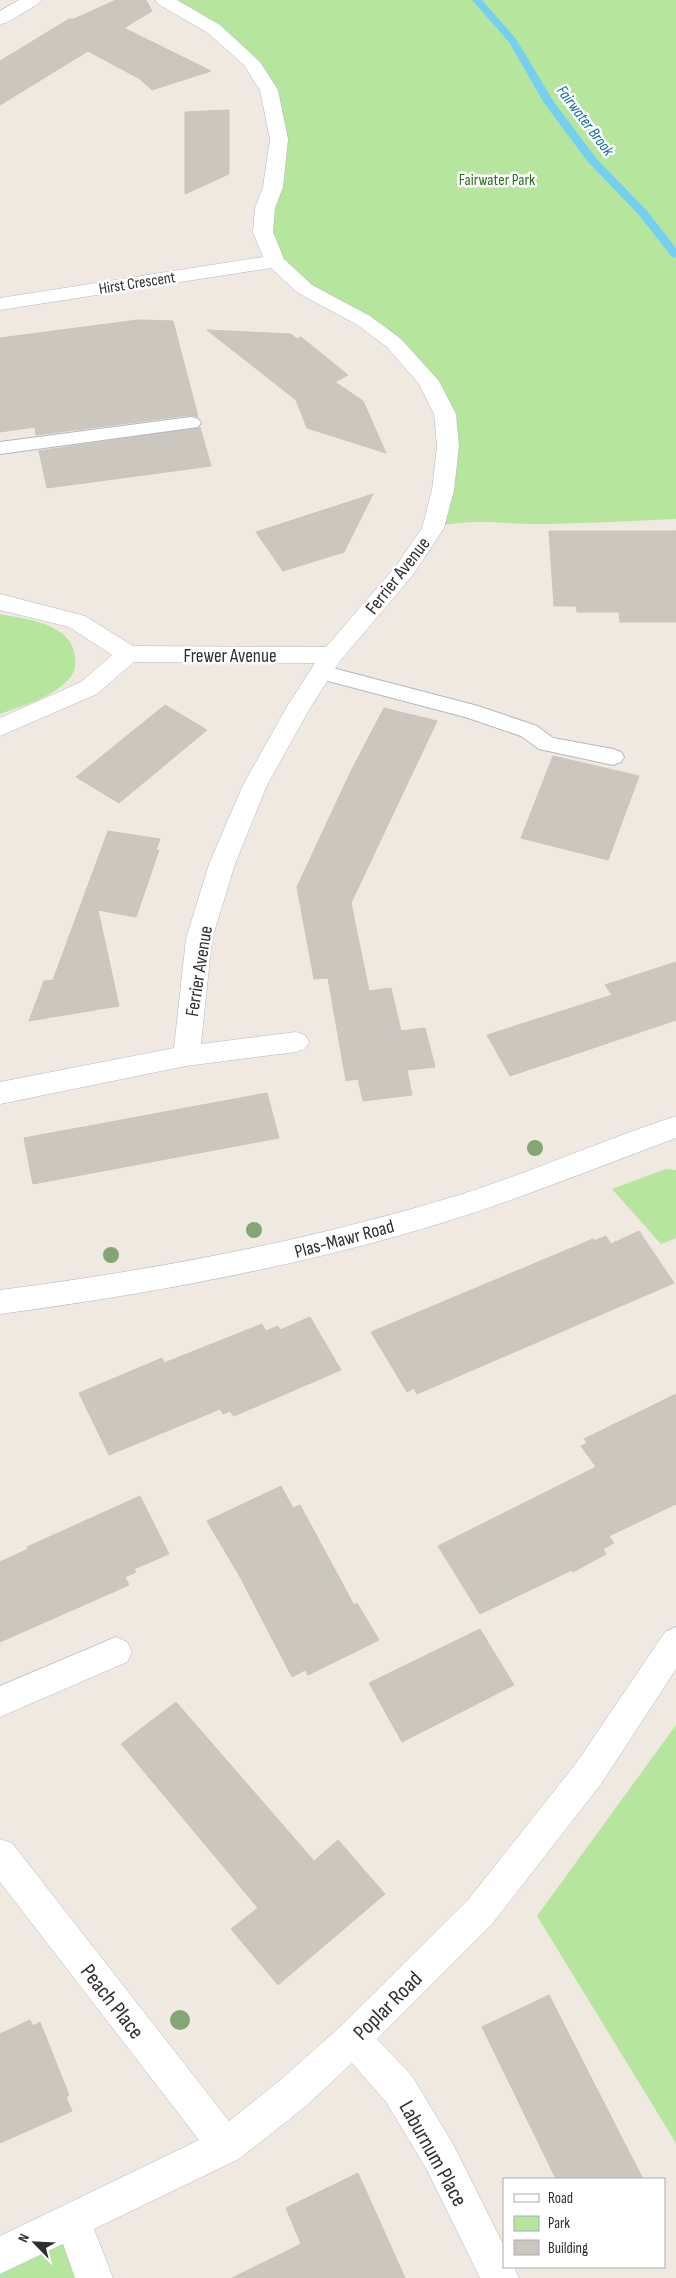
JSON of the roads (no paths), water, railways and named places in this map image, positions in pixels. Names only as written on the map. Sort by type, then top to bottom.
[{"type":"street","points":[[0,19],[32,0]]},
{"type":"street","name":"Ferrier Avenue","points":[[164,0],[214,29],[251,62],[269,90],[278,139],[273,187],[265,208],[264,232],[275,261],[305,289],[363,320],[394,343],[428,382],[445,414],[448,446],[443,490],[433,528],[404,571],[327,664],[255,785],[222,864],[199,940],[186,1056]]},
{"type":"street","name":"Hirst Crescent","points":[[0,304],[275,261]]},
{"type":"street","points":[[0,602],[77,621],[128,654],[89,688],[0,728]]},
{"type":"street","name":"Frewer Avenue","points":[[128,654],[327,664]]},
{"type":"street","points":[[0,1093],[186,1056],[296,1042]]},
{"type":"street","name":"Plas-Mawr Road","points":[[0,1302],[144,1282],[305,1249],[460,1206],[676,1127]]},
{"type":"street","name":"Poplar Road","points":[[0,2255],[226,2146],[292,2094],[353,2038],[480,1912],[589,1773],[676,1642]]},
{"type":"street","points":[[0,1702],[116,1652]]},
{"type":"street","name":"Peach Place","points":[[0,1855],[226,2146]]},
{"type":"street","name":"Laburnum Place","points":[[353,2038],[399,2089],[440,2158],[500,2278]]},
{"type":"street","points":[[72,2219],[94,2278]]},
{"type":"lane","points":[[0,448],[191,423]]},
{"type":"lane","points":[[327,664],[529,731],[547,744],[613,757]]},
{"type":"waterway","name":"Fairwater Brook","points":[[477,0],[513,41],[549,103],[592,160],[643,213],[676,255]]},
{"type":"park label","name":"Fairwater Park","points":[[497,179]]}]
